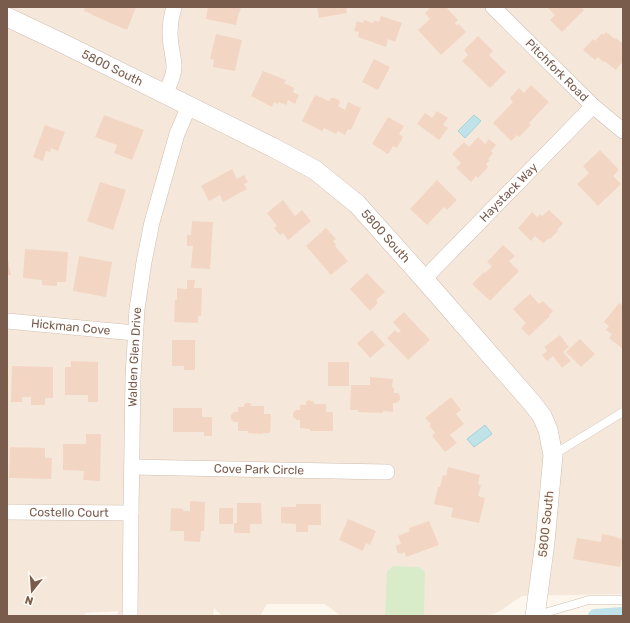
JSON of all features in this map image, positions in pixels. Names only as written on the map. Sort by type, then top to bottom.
[{"type":"street","points":[[165,94],[171,80],[174,67],[170,20],[174,7]]},
{"type":"street","name":"Pitchfork Road","points":[[493,7],[593,106],[623,131]]},
{"type":"street","name":"5800 South","points":[[7,17],[62,42],[315,170],[357,204],[424,279],[532,402],[542,416],[548,430],[553,455],[545,542],[534,616]]},
{"type":"street","name":"Walden Glen Drive","points":[[130,616],[135,333],[137,309],[149,236],[177,134],[189,106]]},
{"type":"street","name":"Haystack Way","points":[[424,279],[593,106]]},
{"type":"street","name":"Hickman Cove","points":[[7,322],[135,333]]},
{"type":"street","name":"Cove Park Circle","points":[[132,467],[387,472]]},
{"type":"street","name":"Costello Court","points":[[7,512],[131,513]]},
{"type":"lane","points":[[553,455],[623,412]]},
{"type":"lane","points":[[534,616],[590,600],[623,600]]},
{"type":"shaded area","points":[[7,7],[623,7],[623,594],[522,596],[500,611],[488,616],[341,616],[325,604],[267,604],[260,616],[222,616],[214,608],[213,616],[118,616],[118,611],[86,613],[82,616],[7,616]]},
{"type":"green space","points":[[393,566],[419,567],[425,572],[424,616],[385,616],[387,572]]},
{"type":"water","points":[[474,115],[481,121],[465,138],[458,131]]},
{"type":"water","points":[[485,425],[492,434],[474,447],[467,439]]},
{"type":"building","points":[[85,7],[136,7],[127,30],[84,11]]},
{"type":"building","points":[[208,7],[241,7],[236,25],[206,19]]},
{"type":"building","points":[[317,7],[346,7],[347,13],[319,18]]},
{"type":"building","points":[[431,7],[446,7],[458,20],[455,23],[457,25],[459,24],[466,32],[441,55],[418,30],[430,19],[425,13]]},
{"type":"building","points":[[547,7],[581,7],[584,10],[562,32],[550,20],[555,15]]},
{"type":"building","points":[[381,16],[402,23],[395,42],[388,39],[386,47],[358,37],[359,32],[354,31],[357,21],[363,23],[364,20],[373,23],[374,20],[379,22]]},
{"type":"building","points":[[606,32],[623,44],[623,61],[616,70],[598,57],[595,60],[583,50],[593,39],[595,41],[602,33],[603,35]]},
{"type":"building","points":[[216,34],[242,40],[235,71],[213,67],[214,60],[210,59]]},
{"type":"building","points":[[478,36],[493,51],[489,55],[506,72],[490,88],[462,61],[468,55],[464,50]]},
{"type":"building","points":[[374,59],[390,67],[378,90],[362,82]]},
{"type":"building","points":[[263,71],[286,80],[284,83],[294,88],[293,92],[299,95],[295,104],[288,100],[286,105],[279,102],[278,104],[274,102],[272,107],[251,96]]},
{"type":"building","points":[[531,85],[549,102],[529,123],[531,125],[519,137],[517,135],[511,141],[493,123],[513,102],[510,98],[519,88],[524,93]]},
{"type":"building","points":[[315,95],[329,101],[331,98],[339,100],[340,103],[338,106],[345,110],[348,102],[361,108],[351,130],[348,129],[345,135],[338,131],[336,134],[324,128],[322,131],[302,121]]},
{"type":"building","points":[[437,111],[448,118],[443,125],[448,128],[439,140],[417,124],[425,113],[432,118]]},
{"type":"building","points":[[104,115],[144,130],[132,160],[114,153],[117,145],[95,137]]},
{"type":"building","points":[[388,117],[404,126],[399,134],[403,137],[397,148],[393,146],[388,154],[372,144]]},
{"type":"building","points":[[45,125],[65,132],[58,151],[51,148],[50,152],[46,151],[43,161],[33,157]]},
{"type":"building","points":[[478,137],[485,144],[489,139],[496,145],[491,151],[493,153],[488,159],[490,160],[486,164],[488,167],[478,178],[476,176],[471,182],[456,168],[461,163],[452,154],[464,142],[469,147]]},
{"type":"building","points":[[600,150],[619,170],[613,176],[621,184],[598,206],[577,184],[589,173],[583,166]]},
{"type":"building","points":[[232,169],[237,179],[244,175],[248,182],[244,184],[247,189],[223,202],[220,195],[209,201],[201,186]]},
{"type":"building","points":[[437,180],[457,200],[447,210],[444,207],[427,225],[410,209]]},
{"type":"building","points":[[100,182],[126,190],[113,230],[87,221]]},
{"type":"building","points":[[283,200],[295,216],[302,210],[311,221],[288,240],[283,233],[280,235],[274,228],[277,226],[267,213]]},
{"type":"building","points":[[549,210],[563,223],[550,239],[549,238],[543,243],[535,236],[531,241],[518,228],[532,212],[537,217],[540,214],[542,216]]},
{"type":"building","points":[[192,221],[213,222],[210,269],[191,268],[193,246],[187,246],[187,235],[191,235]]},
{"type":"building","points":[[326,228],[336,239],[333,241],[336,245],[335,246],[348,261],[331,275],[306,246]]},
{"type":"building","points":[[503,245],[515,256],[509,261],[519,271],[490,301],[472,284],[492,266],[487,262]]},
{"type":"building","points":[[25,249],[68,252],[66,282],[57,282],[57,286],[42,285],[42,280],[23,278]]},
{"type":"building","points":[[79,256],[112,262],[106,297],[73,291]]},
{"type":"building","points":[[8,260],[11,275],[7,275]]},
{"type":"building","points":[[367,273],[385,292],[376,300],[378,303],[370,311],[350,289]]},
{"type":"building","points":[[187,280],[195,280],[194,288],[202,288],[201,316],[198,316],[198,323],[174,322],[177,288],[187,289]]},
{"type":"building","points":[[530,294],[539,304],[543,301],[553,311],[549,315],[550,316],[529,336],[521,328],[526,323],[513,309]]},
{"type":"building","points":[[619,303],[623,306],[623,349],[609,338],[612,334],[606,330],[609,326],[604,322]]},
{"type":"building","points":[[404,312],[430,340],[408,360],[387,338],[395,330],[398,333],[401,331],[393,322]]},
{"type":"building","points":[[372,330],[385,345],[370,358],[357,343]]},
{"type":"building","points":[[560,335],[569,347],[563,352],[571,361],[562,368],[553,356],[547,361],[542,355],[547,351],[544,347]]},
{"type":"building","points":[[580,339],[595,354],[581,367],[566,352]]},
{"type":"building","points":[[172,340],[195,340],[195,370],[184,370],[184,366],[172,366]]},
{"type":"building","points":[[71,361],[98,362],[98,402],[88,402],[88,395],[65,395],[65,367],[71,367]]},
{"type":"building","points":[[328,362],[349,362],[349,386],[328,386]]},
{"type":"building","points":[[12,366],[53,367],[53,398],[45,398],[45,405],[31,405],[31,397],[22,397],[22,402],[11,402]]},
{"type":"building","points":[[370,377],[393,379],[392,387],[394,388],[394,393],[398,393],[400,400],[393,403],[393,412],[358,412],[358,410],[350,410],[351,385],[370,385]]},
{"type":"building","points":[[451,397],[461,410],[456,414],[464,424],[450,435],[457,443],[445,452],[432,436],[435,433],[429,425],[431,424],[425,418]]},
{"type":"building","points":[[309,400],[314,402],[314,404],[326,404],[326,412],[333,412],[333,431],[310,431],[310,429],[300,428],[300,420],[293,417],[293,413],[296,410],[300,410],[300,405],[306,405],[306,402]]},
{"type":"building","points":[[250,403],[252,406],[264,406],[264,414],[271,414],[270,433],[263,434],[238,431],[238,422],[234,422],[231,419],[231,415],[234,412],[238,412],[238,407],[244,407],[244,404]]},
{"type":"building","points":[[173,408],[202,408],[202,417],[212,417],[212,436],[204,436],[204,432],[173,432]]},
{"type":"building","points":[[86,434],[101,434],[100,481],[83,480],[84,471],[63,470],[63,444],[86,444]]},
{"type":"building","points":[[10,447],[45,448],[45,458],[52,458],[51,479],[9,478]]},
{"type":"building","points":[[448,467],[480,475],[478,484],[481,485],[478,496],[485,498],[479,523],[451,517],[453,508],[434,504],[438,487],[440,487],[443,475],[446,476]]},
{"type":"building","points":[[190,501],[205,502],[204,531],[201,531],[200,542],[184,541],[184,531],[170,531],[171,508],[190,511]]},
{"type":"building","points":[[237,503],[261,503],[262,524],[250,524],[250,533],[234,533],[234,523],[237,523]]},
{"type":"building","points":[[296,504],[321,504],[321,525],[308,525],[308,532],[296,532],[296,524],[281,523],[281,507],[296,507]]},
{"type":"building","points":[[219,508],[233,508],[233,524],[219,524]]},
{"type":"building","points":[[348,519],[376,531],[370,545],[366,543],[363,551],[339,540]]},
{"type":"building","points":[[429,521],[439,545],[406,557],[405,552],[401,554],[397,552],[396,545],[401,544],[398,536],[410,531],[409,528]]},
{"type":"building","points":[[602,534],[623,539],[623,552],[620,567],[573,559],[577,538],[601,542]]},
{"type":"waterway","points":[[595,616],[623,614]]}]
